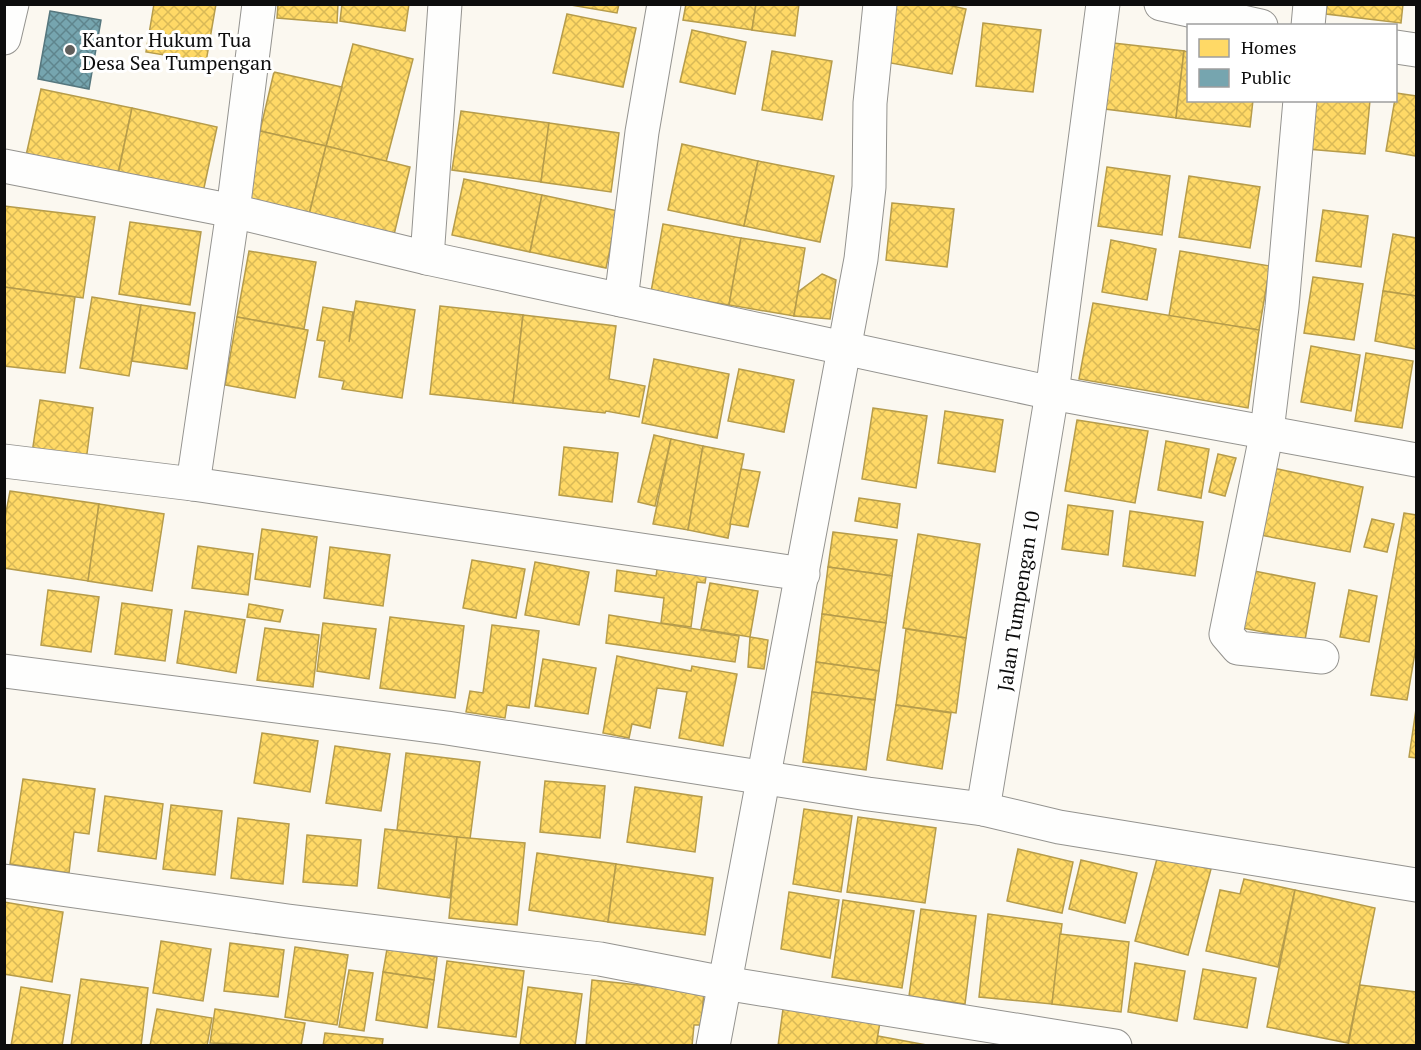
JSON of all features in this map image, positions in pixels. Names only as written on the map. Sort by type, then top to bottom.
[{"type":"street","points":[[4,38],[12,4]]},
{"type":"street","points":[[193,484],[233,211],[259,4]]},
{"type":"street","points":[[427,258],[446,4]]},
{"type":"street","points":[[621,300],[642,132],[664,4]]},
{"type":"street","points":[[713,1046],[861,260],[869,187],[870,103],[880,4]]},
{"type":"street","name":"Jalan Tumpengan 10","points":[[983,809],[1052,393],[1103,4]]},
{"type":"street","points":[[1161,4],[1253,24]]},
{"type":"street","points":[[1308,24],[1310,4]]},
{"type":"street","points":[[1397,47],[1416,50]]},
{"type":"street","points":[[1300,102],[1282,307],[1267,431],[1226,634],[1238,648],[1322,657]]},
{"type":"street","points":[[4,166],[233,211],[427,258],[1052,393],[1416,460]]},
{"type":"street","points":[[4,461],[193,484],[803,574]]},
{"type":"street","points":[[4,671],[447,728],[868,794],[983,809],[1059,827],[1416,885]]},
{"type":"street","points":[[4,881],[288,921],[600,959],[724,983],[1115,1046]]},
{"type":"building: Homes","points":[[154,4],[216,4],[206,62],[146,52]]},
{"type":"building: Homes","points":[[278,4],[338,4],[337,23],[277,18]]},
{"type":"building: Homes","points":[[342,4],[409,4],[405,31],[340,21]]},
{"type":"building: Homes","points":[[565,4],[619,4],[617,13]]},
{"type":"building: Homes","points":[[686,4],[756,4],[752,30],[683,20]]},
{"type":"building: Homes","points":[[756,4],[799,4],[795,36],[752,30]]},
{"type":"building: Homes","points":[[896,4],[944,4],[966,9],[952,74],[885,62]]},
{"type":"building: Homes","points":[[1327,4],[1403,4],[1401,23],[1326,14]]},
{"type":"building: Homes","points":[[567,14],[636,28],[623,87],[553,73]]},
{"type":"building: Homes","points":[[983,23],[1041,30],[1033,92],[976,86]]},
{"type":"building: Homes","points":[[692,30],[746,42],[735,94],[680,82]]},
{"type":"building: Homes","points":[[1113,43],[1184,51],[1176,118],[1105,109]]},
{"type":"building: Homes","points":[[353,44],[413,59],[386,162],[326,146]]},
{"type":"building: Homes","points":[[772,51],[832,61],[822,120],[762,110]]},
{"type":"building: Homes","points":[[1184,51],[1187,52],[1187,102],[1253,102],[1250,127],[1176,118]]},
{"type":"building: Homes","points":[[274,72],[342,87],[326,146],[260,131]]},
{"type":"building: Homes","points":[[41,89],[132,108],[117,179],[25,160]]},
{"type":"building: Homes","points":[[1397,93],[1416,96],[1416,156],[1386,151]]},
{"type":"building: Homes","points":[[1312,102],[1370,102],[1365,154],[1307,149]]},
{"type":"building: Homes","points":[[132,108],[217,127],[202,197],[117,179]]},
{"type":"building: Homes","points":[[461,111],[549,123],[541,182],[452,170]]},
{"type":"building: Homes","points":[[549,123],[619,133],[611,192],[541,182]]},
{"type":"building: Homes","points":[[260,131],[326,146],[308,219],[243,203]]},
{"type":"building: Homes","points":[[682,144],[758,161],[744,226],[668,210]]},
{"type":"building: Homes","points":[[326,146],[410,167],[393,239],[308,219]]},
{"type":"building: Homes","points":[[758,161],[834,176],[820,242],[744,226]]},
{"type":"building: Homes","points":[[1107,167],[1170,176],[1162,235],[1098,226]]},
{"type":"building: Homes","points":[[1189,176],[1260,187],[1250,248],[1179,237]]},
{"type":"building: Homes","points":[[464,179],[542,195],[530,252],[452,235]]},
{"type":"building: Homes","points":[[542,195],[618,211],[606,268],[530,252]]},
{"type":"building: Homes","points":[[892,203],[954,209],[947,267],[886,260]]},
{"type":"building: Homes","points":[[4,206],[95,217],[83,298],[4,287]]},
{"type":"building: Homes","points":[[1323,210],[1368,216],[1361,267],[1316,261]]},
{"type":"building: Homes","points":[[130,222],[201,232],[190,305],[119,294]]},
{"type":"building: Homes","points":[[663,224],[741,238],[729,305],[651,292]]},
{"type":"building: Homes","points":[[1393,234],[1416,238],[1416,296],[1383,291]]},
{"type":"building: Homes","points":[[741,238],[805,248],[794,316],[729,305]]},
{"type":"building: Homes","points":[[1111,240],[1156,249],[1147,300],[1102,292]]},
{"type":"building: Homes","points":[[249,251],[316,262],[304,329],[237,317]]},
{"type":"building: Homes","points":[[1180,251],[1270,266],[1259,330],[1169,316]]},
{"type":"building: Homes","points":[[822,274],[836,280],[830,319],[794,316],[798,292]]},
{"type":"building: Homes","points":[[1313,277],[1363,284],[1354,340],[1304,333]]},
{"type":"building: Homes","points":[[4,287],[75,297],[65,373],[4,366]]},
{"type":"building: Homes","points":[[1383,291],[1416,296],[1416,349],[1375,341]]},
{"type":"building: Homes","points":[[92,297],[141,305],[129,376],[80,368]]},
{"type":"building: Homes","points":[[356,301],[415,310],[402,398],[342,389],[344,381],[319,377],[325,341],[317,340],[323,307],[353,312],[349,342]]},
{"type":"building: Homes","points":[[1093,303],[1259,330],[1248,408],[1079,379]]},
{"type":"building: Homes","points":[[141,305],[195,313],[187,369],[132,361]]},
{"type":"building: Homes","points":[[440,306],[523,315],[513,403],[430,394]]},
{"type":"building: Homes","points":[[523,315],[616,326],[609,379],[645,386],[639,417],[606,411],[605,413],[513,403]]},
{"type":"building: Homes","points":[[237,317],[308,330],[295,398],[225,385]]},
{"type":"building: Homes","points":[[1311,346],[1360,355],[1351,411],[1301,402]]},
{"type":"building: Homes","points":[[1366,353],[1413,361],[1402,428],[1355,421]]},
{"type":"building: Homes","points":[[654,359],[729,374],[717,438],[642,423]]},
{"type":"building: Homes","points":[[739,369],[794,380],[784,432],[728,421]]},
{"type":"building: Homes","points":[[40,400],[93,408],[86,461],[32,453]]},
{"type":"building: Homes","points":[[873,408],[927,416],[916,488],[862,479]]},
{"type":"building: Homes","points":[[945,411],[1003,420],[995,472],[938,463]]},
{"type":"building: Homes","points":[[1077,420],[1148,431],[1135,503],[1065,491]]},
{"type":"building: Homes","points":[[654,435],[671,439],[655,506],[638,502]]},
{"type":"building: Homes","points":[[671,439],[703,446],[688,530],[653,524]]},
{"type":"building: Homes","points":[[1166,441],[1209,449],[1201,498],[1158,490]]},
{"type":"building: Homes","points":[[703,446],[744,454],[728,538],[688,530]]},
{"type":"building: Homes","points":[[564,447],[618,453],[612,502],[559,495]]},
{"type":"building: Homes","points":[[1218,454],[1236,458],[1225,496],[1209,492]]},
{"type":"building: Homes","points":[[1273,468],[1363,487],[1350,552],[1260,535]]},
{"type":"building: Homes","points":[[741,469],[760,472],[748,527],[730,524]]},
{"type":"building: Homes","points":[[10,491],[99,504],[88,581],[4,568],[4,523]]},
{"type":"building: Homes","points":[[859,498],[900,504],[897,528],[855,521]]},
{"type":"building: Homes","points":[[99,504],[164,514],[152,591],[88,581]]},
{"type":"building: Homes","points":[[1068,505],[1113,511],[1108,555],[1062,549]]},
{"type":"building: Homes","points":[[1130,511],[1203,522],[1195,576],[1123,566]]},
{"type":"building: Homes","points":[[1404,513],[1416,515],[1416,647],[1407,700],[1371,695]]},
{"type":"building: Homes","points":[[1372,519],[1394,524],[1387,552],[1364,547]]},
{"type":"building: Homes","points":[[262,529],[317,537],[310,587],[255,579]]},
{"type":"building: Homes","points":[[833,532],[897,540],[892,576],[828,567]]},
{"type":"building: Homes","points":[[918,534],[980,544],[966,638],[903,628]]},
{"type":"building: Homes","points":[[198,546],[253,554],[248,595],[192,588]]},
{"type":"building: Homes","points":[[330,547],[390,555],[383,606],[324,598]]},
{"type":"building: Homes","points":[[472,560],[525,569],[516,618],[463,608]]},
{"type":"building: Homes","points":[[535,562],[589,572],[579,625],[525,615]]},
{"type":"building: Homes","points":[[658,563],[707,571],[705,583],[697,582],[691,627],[661,623],[664,598],[615,591],[617,570],[656,576]]},
{"type":"building: Homes","points":[[828,567],[892,576],[886,623],[822,614]]},
{"type":"building: Homes","points":[[1249,570],[1315,583],[1305,640],[1237,627]]},
{"type":"building: Homes","points":[[710,583],[758,591],[750,637],[701,629]]},
{"type":"building: Homes","points":[[48,590],[99,597],[91,652],[41,645]]},
{"type":"building: Homes","points":[[1349,590],[1377,596],[1369,642],[1340,637]]},
{"type":"building: Homes","points":[[122,603],[172,610],[165,661],[115,654]]},
{"type":"building: Homes","points":[[249,604],[283,610],[280,622],[247,617]]},
{"type":"building: Homes","points":[[185,611],[245,620],[236,673],[177,663]]},
{"type":"building: Homes","points":[[822,614],[886,623],[879,671],[816,662]]},
{"type":"building: Homes","points":[[609,615],[739,636],[735,662],[606,643]]},
{"type":"building: Homes","points":[[390,617],[464,626],[455,698],[380,688]]},
{"type":"building: Homes","points":[[323,623],[376,629],[369,679],[317,671]]},
{"type":"building: Homes","points":[[492,625],[539,631],[529,708],[507,705],[505,718],[466,712],[470,691],[483,693]]},
{"type":"building: Homes","points":[[265,628],[319,635],[313,687],[257,680]]},
{"type":"building: Homes","points":[[906,629],[966,638],[956,713],[896,705]]},
{"type":"building: Homes","points":[[750,637],[768,640],[764,669],[748,667]]},
{"type":"building: Homes","points":[[617,656],[691,671],[692,666],[737,674],[723,746],[679,738],[687,692],[657,688],[650,728],[632,724],[629,738],[603,733]]},
{"type":"building: Homes","points":[[543,659],[596,668],[588,714],[535,706]]},
{"type":"building: Homes","points":[[816,662],[879,671],[875,700],[812,692]]},
{"type":"building: Homes","points":[[812,692],[875,700],[866,770],[803,762]]},
{"type":"building: Homes","points":[[896,705],[951,713],[942,769],[887,760]]},
{"type":"building: Homes","points":[[1416,709],[1416,758],[1409,757]]},
{"type":"building: Homes","points":[[262,733],[318,741],[310,792],[254,783]]},
{"type":"building: Homes","points":[[335,746],[390,754],[381,811],[326,803]]},
{"type":"building: Homes","points":[[406,753],[480,762],[470,839],[397,830]]},
{"type":"building: Homes","points":[[23,779],[95,789],[89,834],[74,832],[69,873],[10,864]]},
{"type":"building: Homes","points":[[545,781],[605,786],[600,838],[540,832]]},
{"type":"building: Homes","points":[[635,787],[702,797],[695,852],[627,842]]},
{"type":"building: Homes","points":[[105,796],[163,804],[156,859],[98,851]]},
{"type":"building: Homes","points":[[171,805],[222,811],[215,875],[163,869]]},
{"type":"building: Homes","points":[[804,809],[852,816],[841,892],[793,884]]},
{"type":"building: Homes","points":[[858,817],[936,828],[925,903],[847,892]]},
{"type":"building: Homes","points":[[238,818],[289,824],[283,884],[231,878]]},
{"type":"building: Homes","points":[[385,829],[457,837],[450,898],[378,888]]},
{"type":"building: Homes","points":[[307,835],[361,840],[357,886],[303,882]]},
{"type":"building: Homes","points":[[457,837],[525,843],[517,925],[449,918]]},
{"type":"building: Homes","points":[[1018,849],[1073,862],[1062,913],[1007,901]]},
{"type":"building: Homes","points":[[537,853],[616,864],[608,922],[529,910]]},
{"type":"building: Homes","points":[[1158,855],[1211,869],[1188,955],[1135,941]]},
{"type":"building: Homes","points":[[1081,860],[1137,873],[1125,923],[1069,909]]},
{"type":"building: Homes","points":[[616,864],[713,878],[705,935],[608,922]]},
{"type":"building: Homes","points":[[1244,879],[1295,890],[1278,967],[1206,951],[1220,890],[1240,894]]},
{"type":"building: Homes","points":[[1295,890],[1375,908],[1348,1043],[1267,1027]]},
{"type":"building: Homes","points":[[789,892],[839,900],[830,958],[781,949]]},
{"type":"building: Homes","points":[[843,900],[914,911],[902,988],[832,977]]},
{"type":"building: Homes","points":[[4,902],[63,912],[52,982],[4,974]]},
{"type":"building: Homes","points":[[921,909],[976,916],[965,1004],[909,996]]},
{"type":"building: Homes","points":[[988,914],[1062,924],[1052,1004],[979,997]]},
{"type":"building: Homes","points":[[1060,934],[1129,942],[1121,1012],[1052,1004]]},
{"type":"building: Homes","points":[[161,941],[211,949],[203,1001],[153,993]]},
{"type":"building: Homes","points":[[230,943],[284,950],[278,997],[224,991]]},
{"type":"building: Homes","points":[[295,947],[348,955],[337,1025],[285,1017]]},
{"type":"building: Homes","points":[[387,949],[437,957],[434,980],[383,972]]},
{"type":"building: Homes","points":[[447,961],[524,971],[516,1037],[438,1027]]},
{"type":"building: Homes","points":[[1135,963],[1185,971],[1177,1021],[1128,1012]]},
{"type":"building: Homes","points":[[1203,969],[1256,978],[1247,1028],[1194,1019]]},
{"type":"building: Homes","points":[[349,970],[373,973],[364,1031],[339,1027]]},
{"type":"building: Homes","points":[[383,972],[434,980],[427,1028],[376,1020]]},
{"type":"building: Homes","points":[[81,979],[148,988],[141,1046],[71,1046]]},
{"type":"building: Homes","points":[[592,980],[704,992],[701,1025],[694,1025],[692,1046],[586,1046]]},
{"type":"building: Homes","points":[[1360,985],[1416,992],[1416,1046],[1348,1046]]},
{"type":"building: Homes","points":[[21,987],[70,995],[62,1046],[11,1046]]},
{"type":"building: Homes","points":[[528,987],[582,994],[575,1046],[520,1046]]},
{"type":"building: Homes","points":[[157,1009],[212,1018],[207,1046],[150,1046]]},
{"type":"building: Homes","points":[[215,1009],[305,1023],[301,1046],[210,1043]]},
{"type":"building: Homes","points":[[783,1009],[880,1022],[876,1046],[778,1046]]},
{"type":"building: Homes","points":[[325,1033],[383,1039],[382,1046],[323,1046]]},
{"type":"building: Homes","points":[[878,1036],[932,1046],[876,1046]]},
{"type":"building: Public","name":"Kantor Hukum Tua Desa Sea Tumpengan","points":[[50,11],[101,20],[89,89],[38,79]]},
{"type":"place","name":"Kantor Hukum Tua Desa Sea Tumpengan","points":[[70,50]]}]
